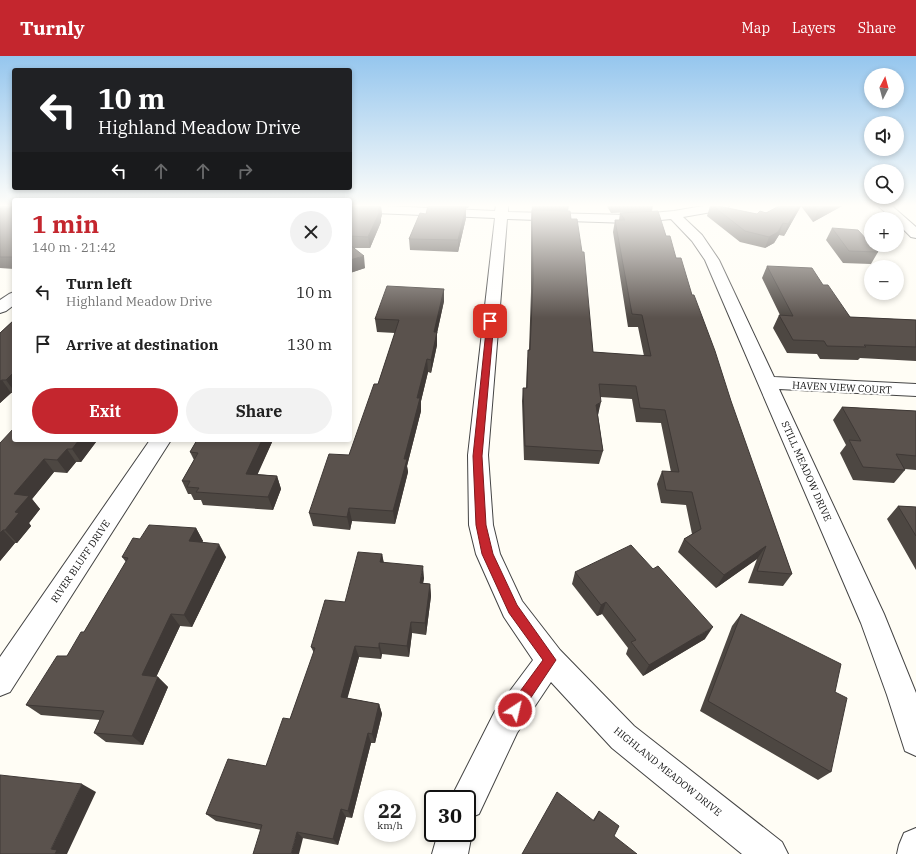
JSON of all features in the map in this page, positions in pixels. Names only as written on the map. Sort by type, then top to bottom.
[{"type":"street","name":"HIGHLAND MEADOW DRIVE","points":[[498,243],[478,456],[481,525],[488,554],[513,609],[550,660],[623,736],[770,854]]},
{"type":"street","name":"STILL MEADOW DRIVE","points":[[701,243],[712,260],[874,622],[909,696],[916,740]]},
{"type":"street","points":[[0,289],[12,290]]},
{"type":"street","points":[[0,308],[12,299]]},
{"type":"street","name":"HAVEN VIEW COURT","points":[[768,383],[916,390]]},
{"type":"street","name":"RIVER BLUFF DRIVE","points":[[0,682],[160,442]]},
{"type":"street","points":[[473,790],[506,722],[550,660]]},
{"type":"street","points":[[450,854],[453,842]]},
{"type":"street","points":[[915,854],[916,845]]},
{"type":"building","points":[[0,243],[12,243],[12,257],[0,257]]},
{"type":"building","points":[[532,243],[581,243],[582,252],[584,252],[593,352],[651,356],[642,315],[632,314],[619,243],[672,243],[676,258],[681,258],[692,295],[694,295],[715,351],[792,574],[757,571],[766,546],[724,575],[684,539],[701,529],[692,492],[666,490],[662,471],[679,472],[665,410],[640,408],[636,386],[599,384],[601,402],[596,405],[603,451],[525,446],[523,388],[527,388],[533,280]]},
{"type":"building","points":[[843,243],[864,243],[864,252],[849,251]]},
{"type":"building","points":[[352,247],[364,256],[352,259]]},
{"type":"building","points":[[767,266],[812,268],[823,285],[828,285],[850,317],[916,320],[916,347],[864,345],[866,347],[827,346],[824,341],[793,340],[779,315],[793,316]]},
{"type":"building","points":[[387,286],[444,289],[434,332],[437,332],[431,360],[427,359],[417,398],[420,398],[404,459],[407,459],[393,511],[349,508],[347,517],[309,513],[329,454],[349,455],[374,384],[378,384],[399,320],[375,319]]},
{"type":"building","points":[[12,322],[12,374],[6,380],[0,381],[0,333]]},
{"type":"building","points":[[842,407],[916,411],[916,456],[896,454],[905,470],[863,467],[849,440],[861,441]]},
{"type":"building","points":[[12,430],[12,442],[77,442],[72,449],[67,449],[57,460],[44,459],[14,494],[29,496],[15,512],[19,513],[5,530],[0,533],[0,443]]},
{"type":"building","points":[[196,442],[261,442],[246,474],[277,476],[268,497],[196,492],[199,488],[187,487],[190,481],[182,481],[198,453],[190,452]]},
{"type":"building","points":[[898,506],[916,507],[916,536]]},
{"type":"building","points":[[149,525],[196,528],[189,541],[219,544],[184,615],[171,614],[142,675],[158,677],[132,736],[94,733],[104,711],[26,705],[57,656],[67,656],[81,632],[84,632],[128,558],[122,557],[133,538],[140,539]]},
{"type":"building","points":[[631,545],[653,569],[658,566],[713,627],[649,665],[631,642],[636,640],[606,602],[601,605],[575,572]]},
{"type":"building","points":[[358,552],[382,554],[380,562],[423,566],[420,583],[430,584],[425,623],[411,622],[407,646],[379,643],[379,648],[355,646],[341,697],[379,704],[372,734],[368,733],[348,811],[341,809],[333,839],[297,832],[291,854],[253,854],[262,825],[206,814],[228,759],[266,766],[283,718],[290,719],[315,648],[311,647],[325,600],[345,602]]},
{"type":"building","points":[[741,614],[841,664],[835,692],[847,698],[831,772],[708,701]]},
{"type":"building","points":[[0,775],[82,784],[51,849],[57,850],[55,854],[0,854]]},
{"type":"building","points":[[557,792],[594,821],[599,811],[619,826],[614,836],[637,854],[522,854]]},
{"type":"route","points":[[490,321],[478,456],[481,525],[488,554],[513,609],[550,660],[515,710]]}]
